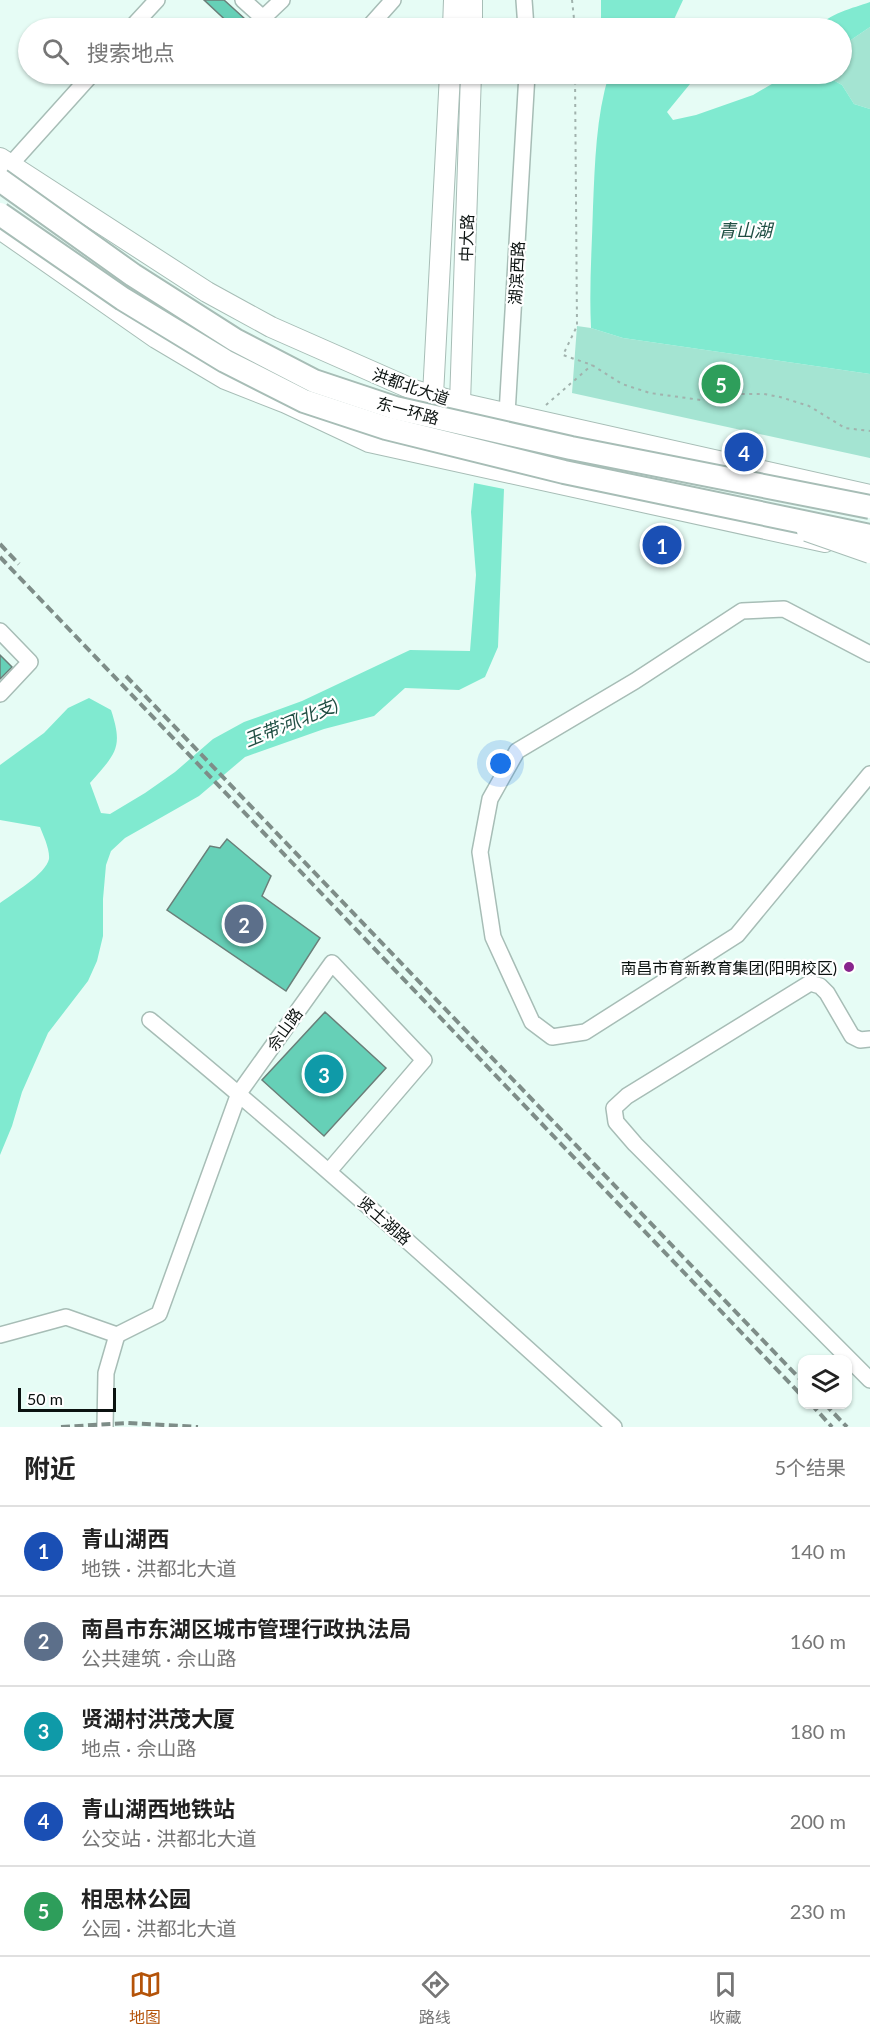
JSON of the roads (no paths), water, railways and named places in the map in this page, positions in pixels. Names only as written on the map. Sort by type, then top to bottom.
[{"type":"highway","name":"东一环路","points":[[4,168],[133,274],[216,328],[314,381],[395,408],[571,448],[870,507]]},
{"type":"highway","name":"东一环路","points":[[0,214],[123,298],[204,349],[304,401],[386,428],[564,472],[870,536]]},
{"type":"main road","points":[[453,18],[454,0]]},
{"type":"main road","points":[[472,0],[472,18]]},
{"type":"main road","name":"中大路","points":[[433,395],[449,84]]},
{"type":"main road","name":"中大路","points":[[460,403],[471,84]]},
{"type":"main road","name":"洪都北大道","points":[[4,168],[225,302],[271,327],[414,390],[507,414],[870,495]]},
{"type":"main road","points":[[0,229],[156,338],[225,379],[286,403],[369,442],[870,552]]},
{"type":"main road","points":[[750,511],[870,552]]},
{"type":"street","points":[[141,18],[157,0]]},
{"type":"street","points":[[243,0],[263,18],[282,0]]},
{"type":"street","points":[[377,18],[393,0]]},
{"type":"street","points":[[524,0],[525,18]]},
{"type":"street","points":[[4,168],[83,84]]},
{"type":"street","name":"湖滨西路","points":[[501,472],[507,414],[526,84]]},
{"type":"street","points":[[870,654],[784,609],[742,611],[635,681],[517,751],[490,799],[480,852],[494,937],[532,1022],[552,1037],[585,1032],[737,935],[870,774]]},
{"type":"street","points":[[0,630],[30,662],[0,694]]},
{"type":"street","name":"佘山路","points":[[117,1335],[159,1314],[239,1093],[332,963],[424,1060],[329,1171]]},
{"type":"street","points":[[870,1039],[860,1040],[852,1036],[827,993],[820,986],[810,983],[627,1096],[614,1108],[616,1122],[635,1144],[870,1380]]},
{"type":"street","name":"贤士湖路","points":[[150,1020],[239,1093],[396,1229],[614,1427]]},
{"type":"street","points":[[0,1335],[66,1317],[117,1335],[106,1373],[105,1427]]},
{"type":"water","points":[[601,0],[683,0],[675,18],[601,18]]},
{"type":"water","points":[[870,2],[870,27],[852,39],[852,18],[830,18]]},
{"type":"water","name":"青山湖","points":[[606,84],[690,84],[667,112],[673,120],[696,115],[753,95],[772,84],[840,84],[854,104],[870,109],[870,374],[623,338],[591,328],[590,297],[596,156]]},
{"type":"water","name":"玉带河(北支)","points":[[474,483],[504,489],[498,647],[485,677],[459,690],[405,688],[374,716],[324,729],[245,757],[199,796],[125,838],[111,851],[106,865],[103,936],[97,961],[88,981],[48,1033],[22,1092],[0,1155],[0,903],[42,871],[47,865],[49,855],[40,827],[0,820],[0,765],[44,733],[68,708],[89,698],[111,710],[117,734],[115,750],[106,765],[90,783],[101,813],[110,814],[175,772],[213,739],[244,722],[302,701],[410,650],[470,651],[476,575],[471,512]]},
{"type":"railway","points":[[0,544],[19,564]]},
{"type":"railway","points":[[0,557],[798,1392]]},
{"type":"railway","points":[[126,676],[798,1377]]},
{"type":"railway","points":[[816,1409],[832,1427]]},
{"type":"railway","points":[[830,1409],[847,1427]]},
{"type":"railway","points":[[61,1427],[127,1423],[198,1427]]},
{"type":"place","name":"相思林公园","points":[[721,384]]},
{"type":"place","name":"青山湖西地铁站","points":[[744,452]]},
{"type":"place","name":"青山湖西","points":[[662,545]]},
{"type":"place","name":"南昌市东湖区城市管理行政执法局","points":[[244,924]]},
{"type":"place","name":"南昌市育新教育集团(阳明校区)","points":[[849,967]]},
{"type":"place","name":"贤湖村洪茂大厦","points":[[324,1074]]}]
